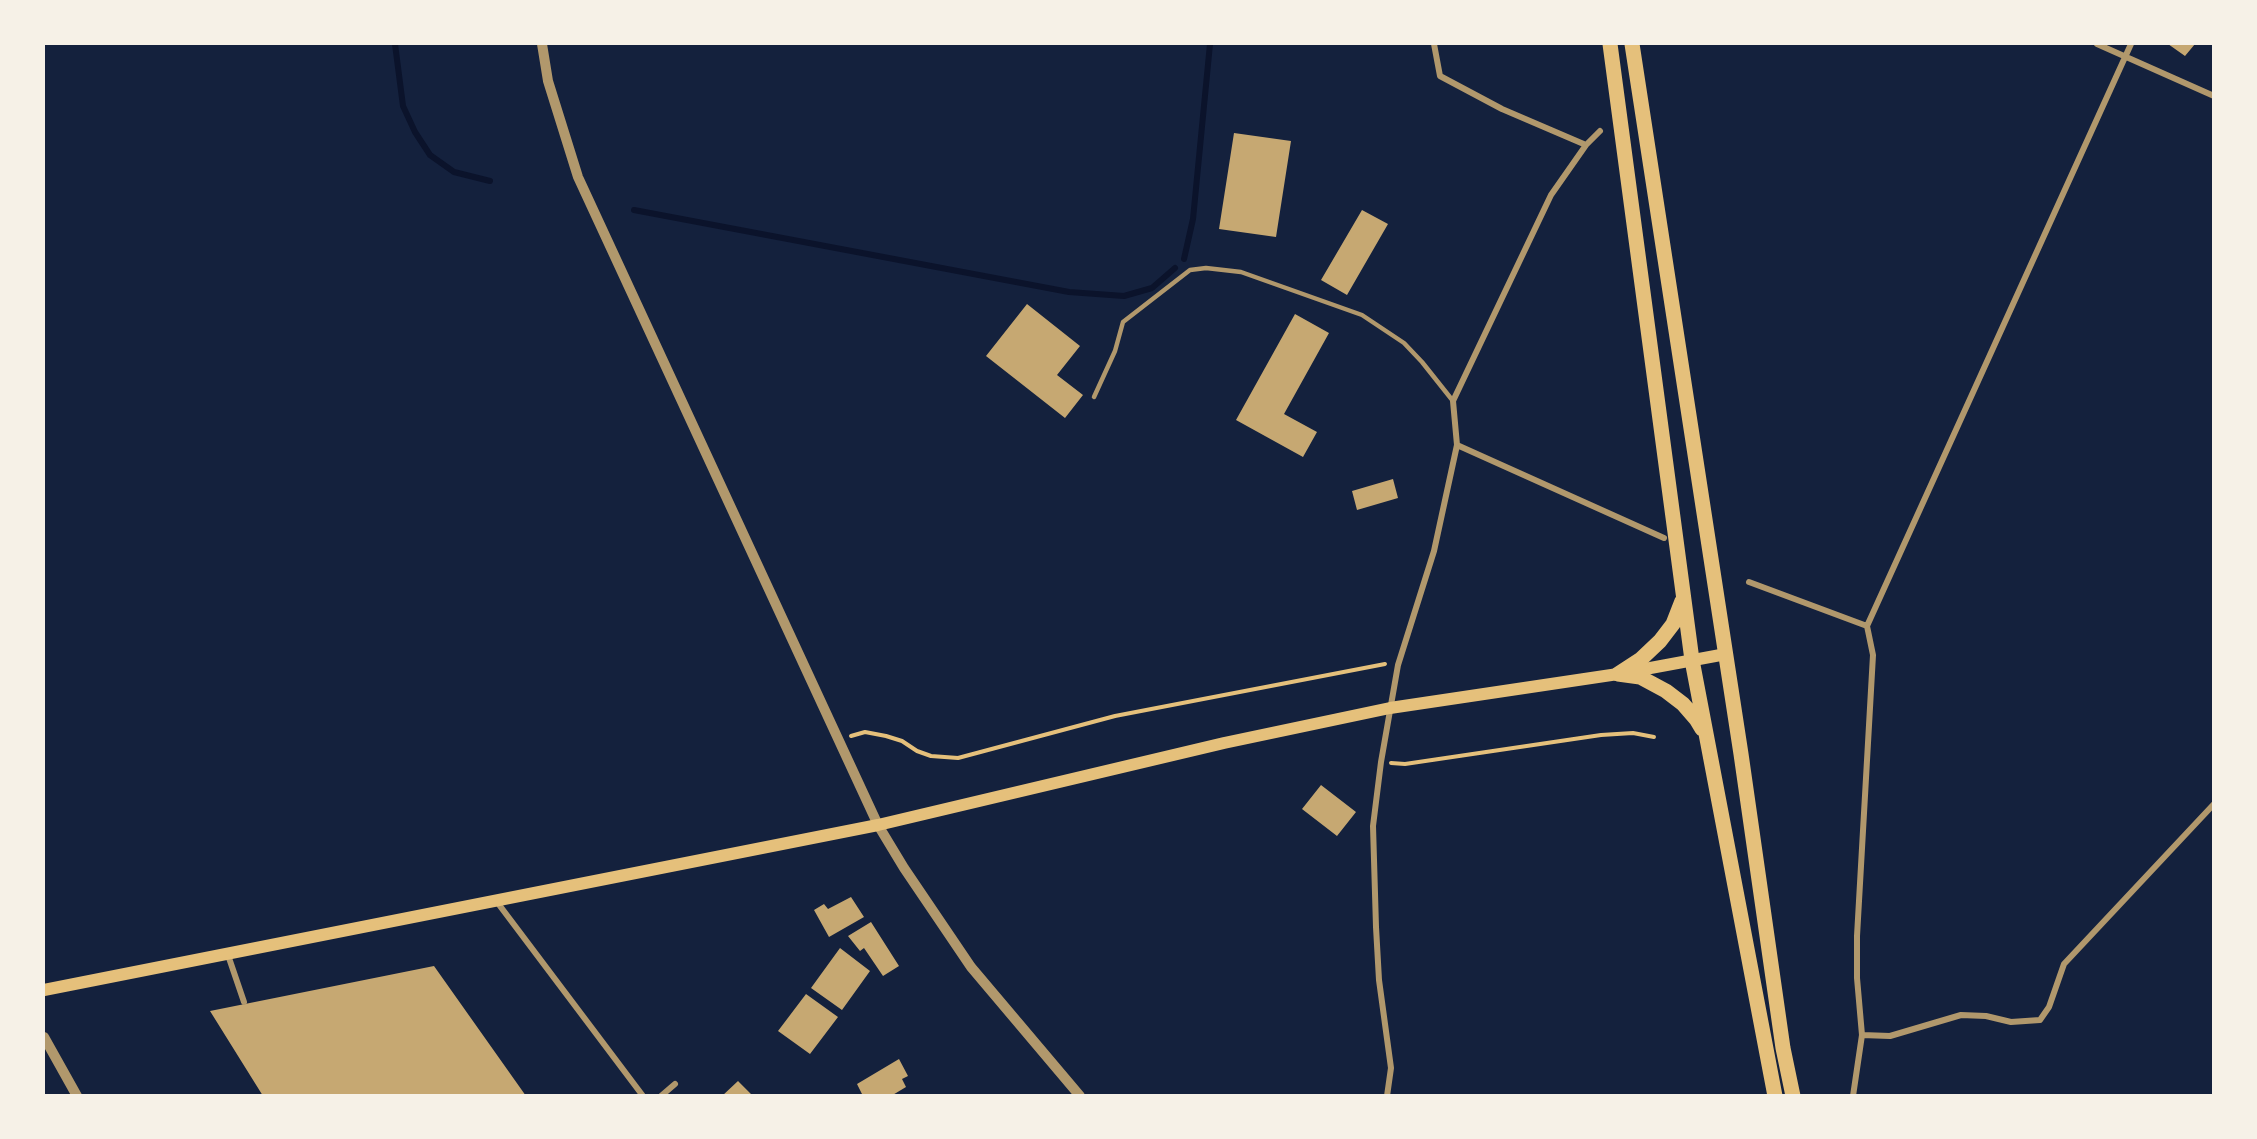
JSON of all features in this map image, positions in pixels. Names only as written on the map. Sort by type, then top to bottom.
[{"type":"main road","points":[[1610,44],[1692,660],[1775,1095]]},
{"type":"main road","points":[[1632,44],[1726,654],[1783,1048],[1793,1095]]},
{"type":"main road","points":[[1618,674],[1641,659],[1667,633],[1677,615],[1683,595]]},
{"type":"main road","points":[[44,990],[878,825],[1224,743],[1390,708],[1618,674],[1726,654]]},
{"type":"main road","points":[[1618,674],[1640,677],[1674,697],[1696,719],[1707,742]]},
{"type":"street","points":[[542,44],[548,81],[578,177],[878,825],[904,868],[971,967],[1080,1095]]},
{"type":"street","points":[[1434,44],[1440,76],[1502,110],[1586,145]]},
{"type":"street","points":[[2097,44],[2214,96]]},
{"type":"street","points":[[1853,1095],[1862,1035],[1857,978],[1857,936],[1874,655],[1867,626],[2130,44]]},
{"type":"street","points":[[1387,1095],[1392,1068],[1379,980],[1373,826],[1381,762],[1398,665],[1434,551],[1457,445],[1453,401],[1551,195],[1586,145],[1600,131]]},
{"type":"street","points":[[1457,445],[1664,538]]},
{"type":"street","points":[[1749,582],[1867,626]]},
{"type":"street","points":[[1862,1035],[1890,1036],[1961,1015],[1986,1016],[2011,1022],[2040,1020],[2049,1007],[2064,964],[2214,804]]},
{"type":"street","points":[[497,902],[643,1095]]},
{"type":"street","points":[[228,955],[244,1002]]},
{"type":"street","points":[[44,1037],[77,1095]]},
{"type":"street","points":[[661,1095],[675,1084]]},
{"type":"lane","points":[[1094,397],[1115,351],[1123,322],[1190,270],[1206,268],[1241,272],[1362,315],[1404,343],[1453,401]]},
{"type":"path","points":[[838,739],[865,732],[902,741],[917,752],[931,756],[958,758],[1115,716],[1384,664],[1398,665]]},
{"type":"path","points":[[1381,762],[1405,764],[1601,735],[1633,733],[1654,737]]},
{"type":"building","points":[[2168,44],[2195,44],[2185,56]]},
{"type":"building","points":[[1234,133],[1291,141],[1276,237],[1219,229]]},
{"type":"building","points":[[1362,210],[1388,224],[1347,295],[1321,280]]},
{"type":"building","points":[[1027,304],[1080,346],[1057,375],[1083,395],[1065,418],[986,356]]},
{"type":"building","points":[[1295,314],[1329,333],[1284,414],[1317,432],[1303,457],[1236,420]]},
{"type":"building","points":[[1393,479],[1398,498],[1357,510],[1352,491]]},
{"type":"building","points":[[1321,785],[1356,812],[1337,836],[1302,809]]},
{"type":"building","points":[[851,897],[864,917],[829,937],[814,910],[824,904],[828,909]]},
{"type":"building","points":[[871,922],[899,966],[883,976],[864,948],[860,951],[848,936]]},
{"type":"building","points":[[840,948],[870,971],[842,1010],[811,988]]},
{"type":"building","points":[[434,966],[526,1096],[263,1096],[210,1011]]},
{"type":"building","points":[[806,994],[838,1017],[810,1054],[778,1031]]},
{"type":"building","points":[[899,1059],[908,1076],[902,1079],[906,1087],[891,1096],[863,1096],[857,1084]]},
{"type":"building","points":[[738,1081],[753,1096],[722,1096]]},
{"type":"waterway","points":[[395,44],[403,106],[415,132],[430,155],[454,172],[490,181]]},
{"type":"waterway","points":[[1184,259],[1193,219],[1210,44]]},
{"type":"waterway","points":[[634,210],[1069,292],[1124,296],[1152,288],[1175,268]]}]
